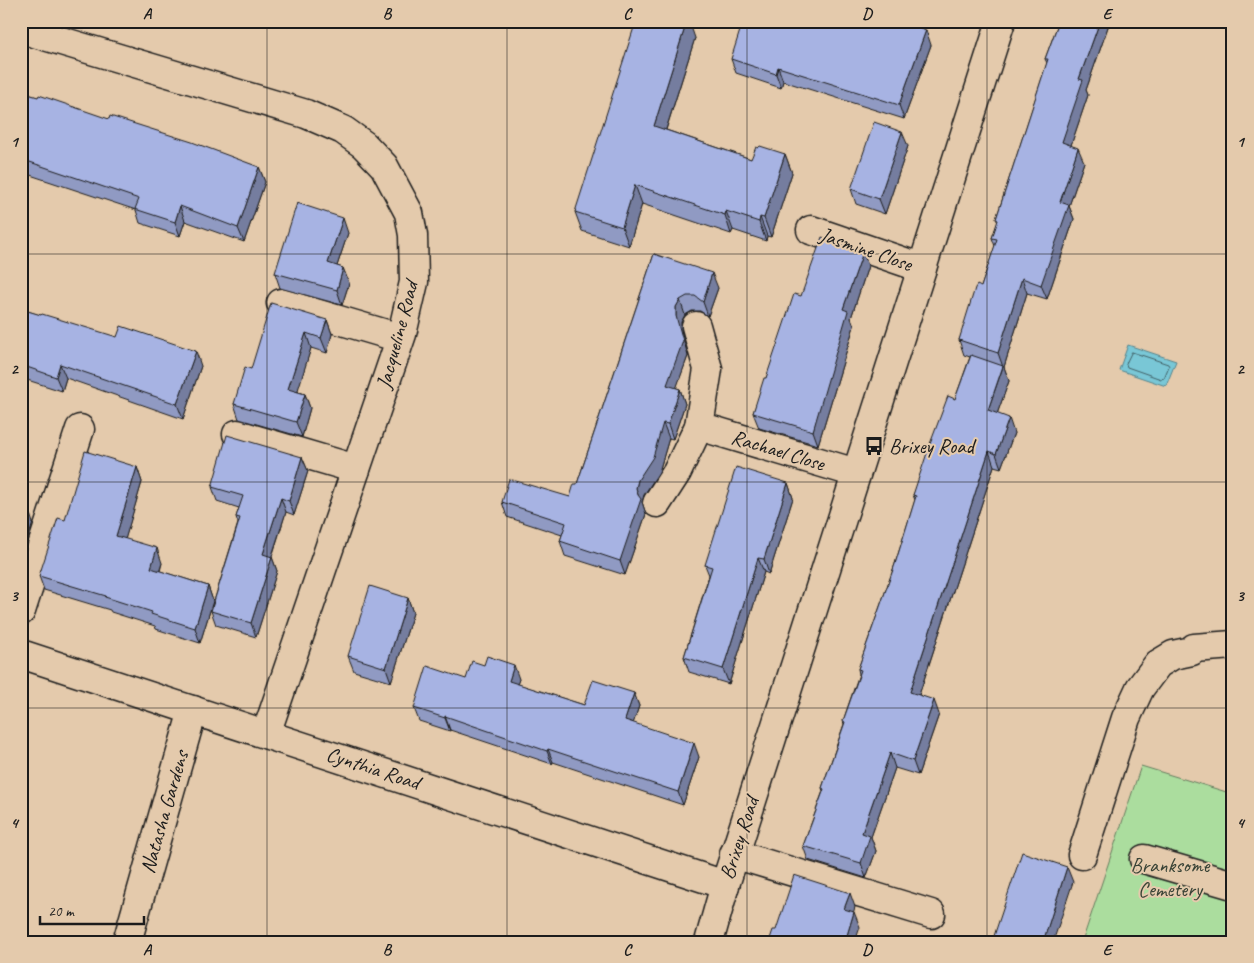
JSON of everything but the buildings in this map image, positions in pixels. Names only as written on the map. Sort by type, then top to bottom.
[{"type":"street","name":"Brixey Road","points":[[709,942],[724,884],[1000,21]]},
{"type":"street","name":"Jacqueline Road","points":[[21,29],[306,114],[343,130],[364,145],[384,166],[409,213],[413,235],[414,282],[400,338],[266,734]]},
{"type":"street","name":"Jasmine Close","points":[[811,230],[922,268]]},
{"type":"street","points":[[280,303],[400,338]]},
{"type":"street","points":[[657,503],[677,472],[699,426],[708,369],[696,326]]},
{"type":"street","name":"Rachael Close","points":[[699,426],[856,474]]},
{"type":"street","points":[[21,611],[80,429]]},
{"type":"street","points":[[237,434],[356,469]]},
{"type":"street","points":[[1082,855],[1126,718],[1140,688],[1158,664],[1173,654],[1194,648],[1233,645]]},
{"type":"street","name":"Cynthia Road","points":[[21,654],[724,884]]},
{"type":"street","name":"Natasha Gardens","points":[[127,942],[193,710]]},
{"type":"street","points":[[734,854],[931,914]]},
{"type":"street","points":[[1144,859],[1233,885]]},
{"type":"green space","name":"Branksome Cemetery","points":[[1141,766],[1233,794],[1233,942],[1082,942]]},
{"type":"water","points":[[1128,345],[1176,361],[1166,386],[1119,370]]},
{"type":"place","name":"Brixey Road","points":[[874,446]]}]
